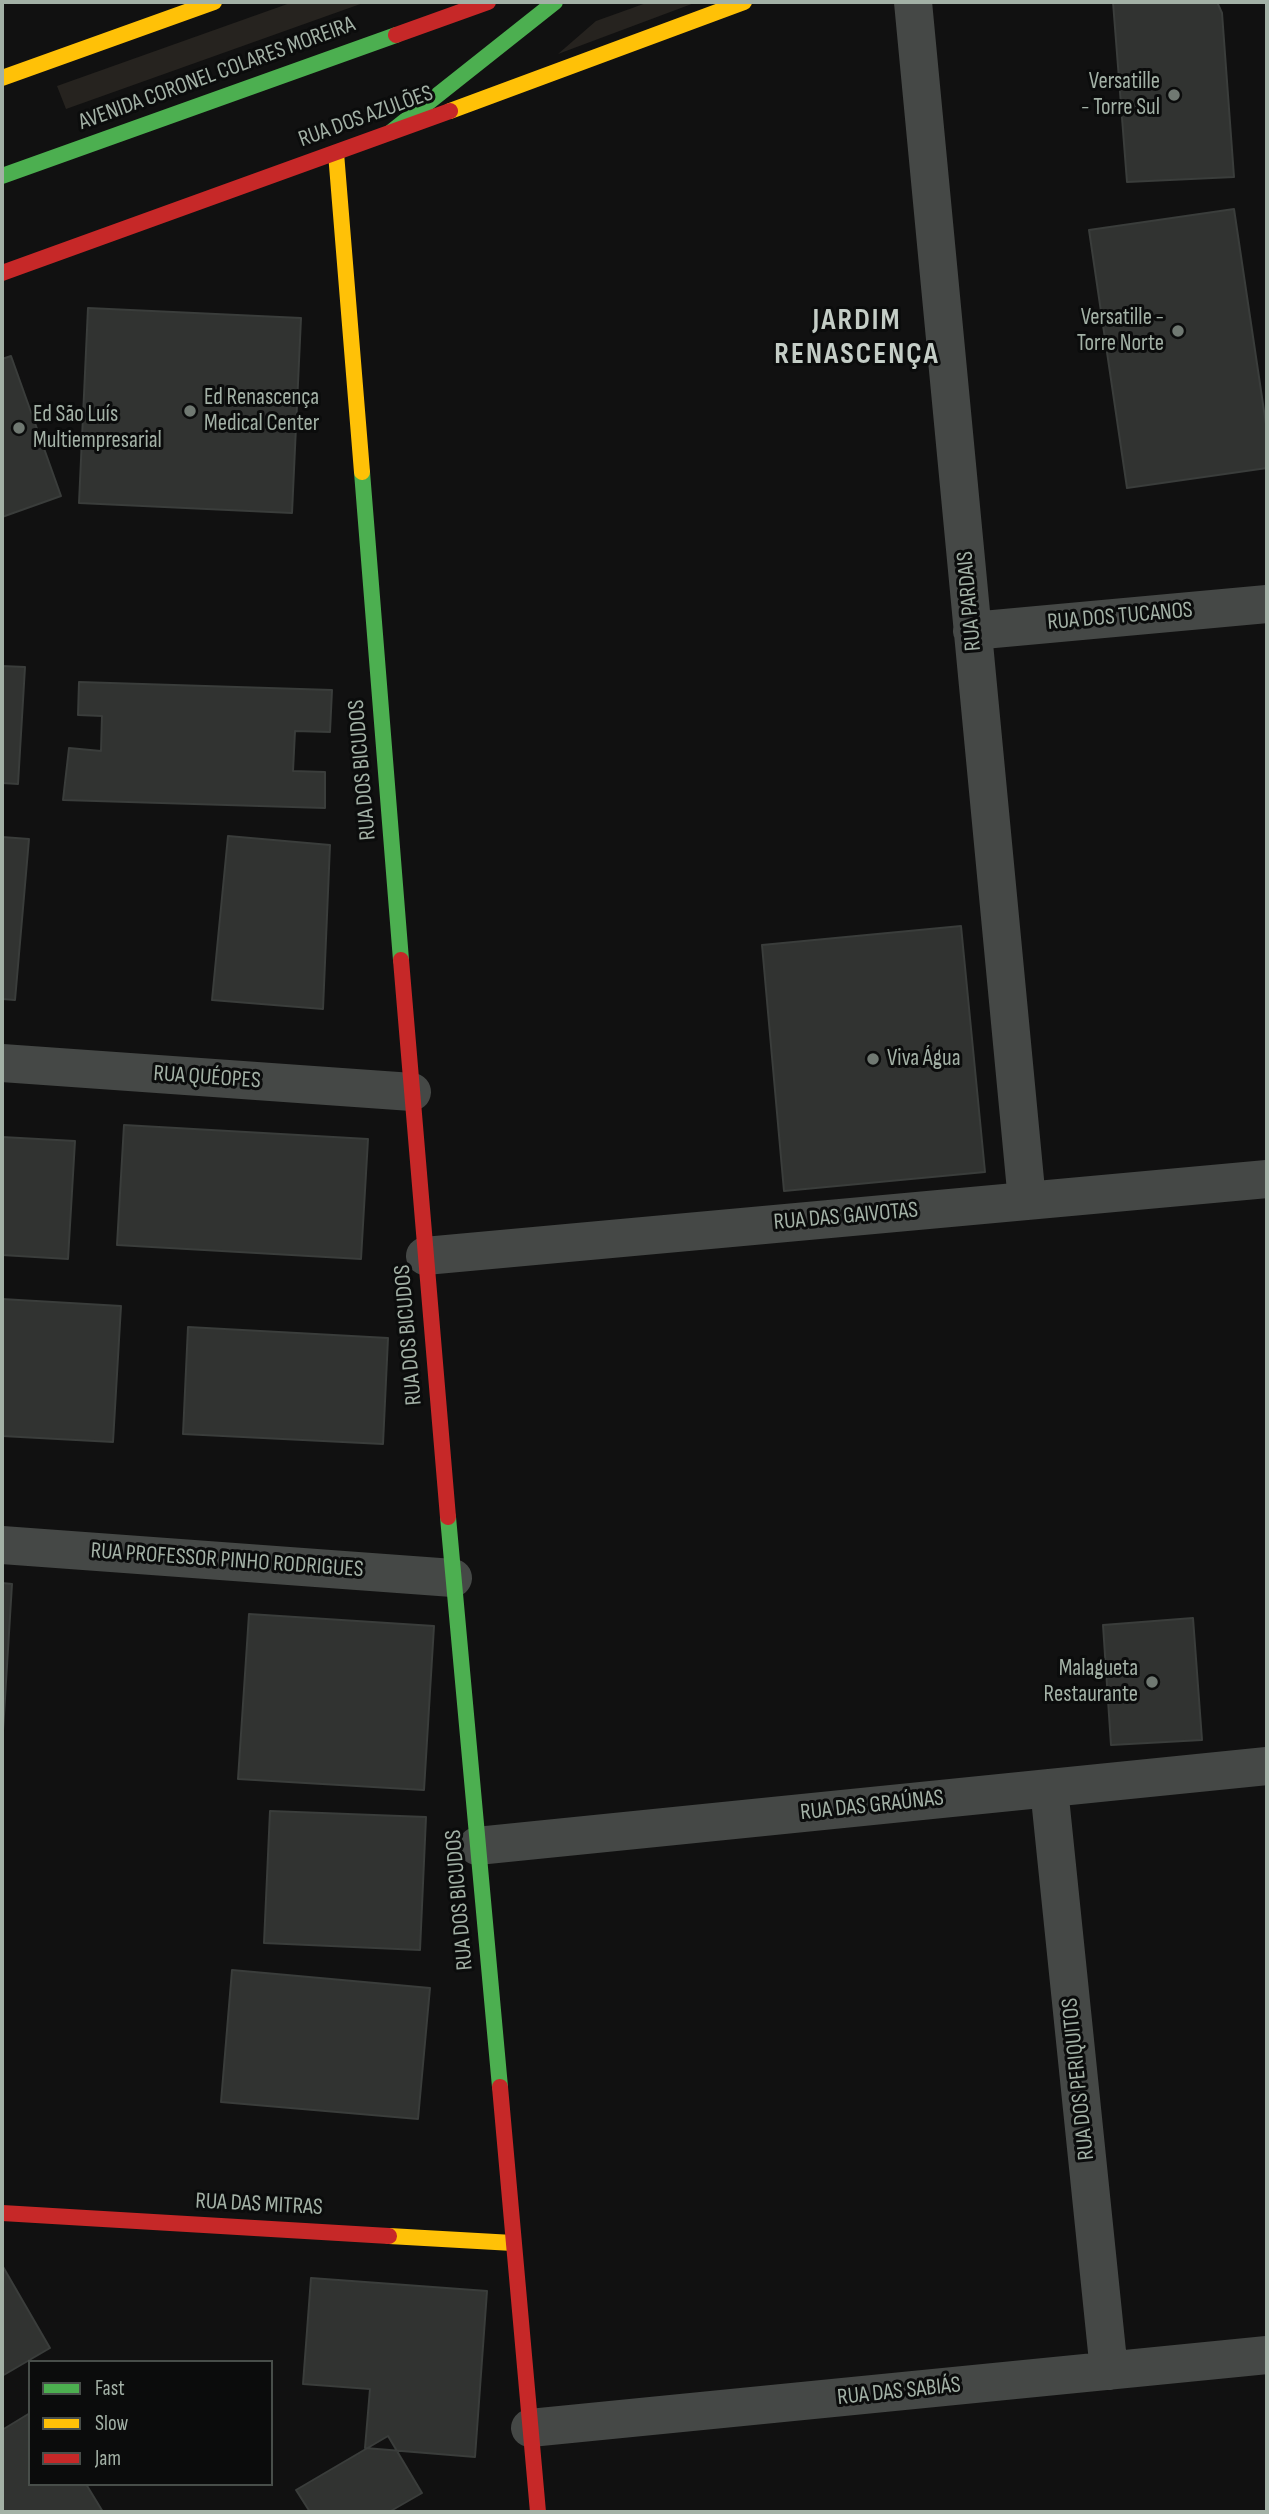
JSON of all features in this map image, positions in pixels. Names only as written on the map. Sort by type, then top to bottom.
[{"type":"main road","points":[[2,78],[214,2]]},
{"type":"main road","name":"AVENIDA CORONEL COLARES MOREIRA","points":[[2,176],[488,2]]},
{"type":"main road","points":[[391,132],[555,2]]},
{"type":"main road","name":"RUA DOS AZULÕES","points":[[2,273],[744,2]]},
{"type":"main road","name":"RUA DOS BICUDOS","points":[[336,153],[425,1256],[537,2512]]},
{"type":"main road","name":"RUA DAS MITRAS","points":[[2,2213],[513,2243]]},
{"type":"street","name":"RUA PARDAIS","points":[[913,2],[1027,1201]]},
{"type":"street","name":"RUA DOS TUCANOS","points":[[972,631],[1267,604]]},
{"type":"street","name":"RUA QUÉOPES","points":[[2,1063],[412,1092]]},
{"type":"street","name":"RUA DAS GAIVOTAS","points":[[425,1256],[1267,1179]]},
{"type":"street","name":"RUA PROFESSOR PINHO RODRIGUES","points":[[2,1545],[453,1578]]},
{"type":"street","name":"RUA DAS GRAÚNAS","points":[[477,1846],[1267,1766]]},
{"type":"street","name":"RUA DOS PERIQUITOS","points":[[1049,1788],[1109,2371]]},
{"type":"street","name":"RUA DAS SABIÁS","points":[[530,2428],[1267,2355]]},
{"type":"shaded area","points":[[293,2],[366,2],[66,109],[57,86]]},
{"type":"shaded area","points":[[649,2],[697,2],[558,54],[596,21]]},
{"type":"building","name":"Versatille - Torre Sul","points":[[1113,2],[1217,2],[1222,13],[1234,177],[1127,182]]},
{"type":"building","name":"Versatille - Torre Norte","points":[[1234,209],[1267,431],[1267,468],[1127,488],[1089,230]]},
{"type":"building","name":"Ed Renascença Medical Center","points":[[88,308],[301,318],[292,513],[79,503]]},
{"type":"building","name":"Ed São Luís Multiempresarial","points":[[11,356],[61,496],[2,517],[2,359]]},
{"type":"building","points":[[2,666],[25,667],[18,784],[2,783]]},
{"type":"building","points":[[79,682],[332,690],[330,732],[295,731],[293,771],[325,772],[325,808],[63,800],[69,748],[101,751],[102,716],[78,715]]},
{"type":"building","points":[[228,836],[330,845],[323,1009],[212,1000]]},
{"type":"building","points":[[2,837],[29,839],[15,1000],[2,999]]},
{"type":"building","name":"Viva Água","points":[[961,926],[985,1172],[784,1191],[762,945]]},
{"type":"building","points":[[124,1125],[368,1139],[361,1259],[117,1245]]},
{"type":"building","points":[[2,1137],[75,1141],[68,1259],[2,1255]]},
{"type":"building","points":[[2,1299],[121,1306],[113,1442],[2,1436]]},
{"type":"building","points":[[188,1327],[388,1338],[383,1444],[183,1434]]},
{"type":"building","points":[[2,1583],[12,1584],[2,1747]]},
{"type":"building","points":[[249,1614],[434,1626],[424,1790],[238,1779]]},
{"type":"building","name":"Malagueta Restaurante","points":[[1193,1618],[1202,1740],[1111,1745],[1103,1625]]},
{"type":"building","points":[[270,1811],[426,1817],[420,1950],[264,1943]]},
{"type":"building","points":[[232,1970],[430,1988],[418,2119],[221,2102]]},
{"type":"building","points":[[2,2265],[50,2348],[2,2376]]},
{"type":"building","points":[[311,2278],[487,2291],[475,2457],[365,2448],[370,2389],[303,2384]]},
{"type":"building","points":[[28,2414],[28,2486],[87,2486],[103,2512],[2,2512],[2,2430]]},
{"type":"building","points":[[388,2436],[422,2493],[389,2512],[310,2512],[296,2490]]},
{"type":"traffic: fast","points":[[391,132],[555,2]]},
{"type":"traffic: fast","points":[[2,176],[396,35]]},
{"type":"traffic: fast","points":[[362,472],[401,960]]},
{"type":"traffic: fast","points":[[448,1517],[500,2087]]},
{"type":"traffic: slow","points":[[2,78],[214,2]]},
{"type":"traffic: slow","points":[[450,111],[744,2]]},
{"type":"traffic: slow","points":[[336,153],[362,472]]},
{"type":"traffic: slow","points":[[389,2236],[513,2243]]},
{"type":"traffic: jam","points":[[396,35],[488,2]]},
{"type":"traffic: jam","points":[[2,273],[450,111]]},
{"type":"traffic: jam","points":[[401,960],[448,1517]]},
{"type":"traffic: jam","points":[[500,2087],[538,2512]]},
{"type":"traffic: jam","points":[[2,2213],[389,2236]]},
{"type":"place","name":"Versatille - Torre Sul","points":[[1174,95]]},
{"type":"place","name":"Versatille - Torre Norte","points":[[1178,331]]},
{"type":"place","name":"Ed Renascença Medical Center","points":[[190,411]]},
{"type":"place","name":"Ed São Luís Multiempresarial","points":[[19,428]]},
{"type":"place","name":"Viva Água","points":[[873,1059]]},
{"type":"place","name":"Malagueta Restaurante","points":[[1152,1682]]},
{"type":"district","name":"JARDIM RENASCENÇA","points":[[857,338]]}]
